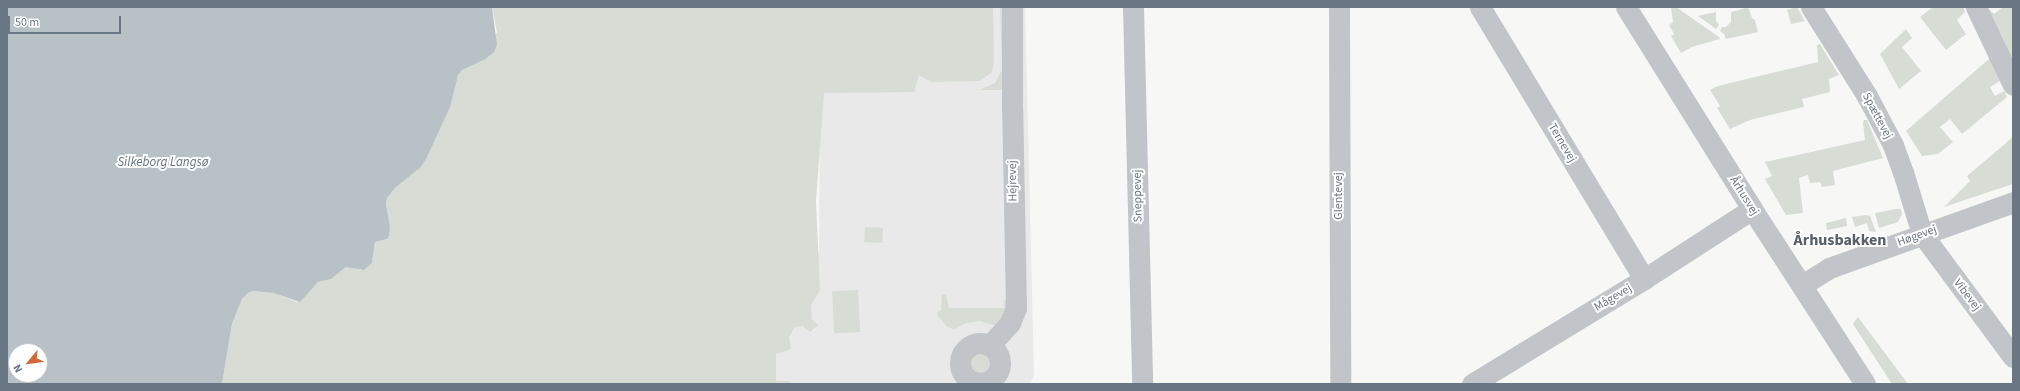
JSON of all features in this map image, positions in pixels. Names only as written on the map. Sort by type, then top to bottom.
[{"type":"street","name":"Hejrevej","points":[[990,345],[1010,323],[1016,308],[1012,108],[1012,7]]},
{"type":"street","name":"Sneppevej","points":[[1133,7],[1142,384]]},
{"type":"street","name":"Glentevej","points":[[1339,7],[1340,384]]},
{"type":"street","name":"Ternevej","points":[[1480,7],[1644,279]]},
{"type":"street","name":"Århusvej","points":[[1626,7],[1752,209],[1865,384]]},
{"type":"street","name":"Spættevej","points":[[1811,7],[1867,96],[1892,145],[1903,172],[1922,234]]},
{"type":"street","points":[[1976,7],[2013,85]]},
{"type":"street","name":"Høgevej","points":[[1802,285],[1829,268],[2013,202]]},
{"type":"street","name":"Mågevej","points":[[1472,384],[1644,279],[1752,209]]},
{"type":"street","name":"Vibevej","points":[[1922,234],[2013,357]]},
{"type":"street","points":[[979,342],[990,345],[999,357],[1001,380],[976,383],[966,378],[960,368],[960,356],[968,346],[979,342]]},
{"type":"shaded area","points":[[492,7],[993,7],[994,61],[992,72],[980,81],[931,82],[919,75],[914,92],[824,93],[816,201],[820,290],[811,305],[812,320],[818,325],[810,332],[803,326],[795,327],[789,337],[791,349],[776,354],[776,381],[789,381],[790,384],[222,384],[232,324],[242,299],[248,293],[253,291],[273,293],[297,302],[318,282],[331,279],[346,267],[361,270],[372,263],[375,242],[387,239],[390,226],[386,204],[387,198],[396,187],[420,168],[426,159],[458,75],[462,70],[484,60],[497,32]]},
{"type":"shaded area","points":[[628,7],[1025,7],[1034,375],[1030,384],[631,384],[819,251],[820,80]]},
{"type":"shaded area","points":[[1000,7],[1006,7],[1007,90],[979,90],[995,83],[1002,70]]},
{"type":"shaded area","points":[[1676,7],[1720,39],[1692,47],[1681,53],[1671,36],[1674,34],[1669,25],[1673,22],[1671,8]]},
{"type":"shaded area","points":[[1797,7],[1805,21],[1791,24],[1787,10]]},
{"type":"shaded area","points":[[1933,7],[1963,7],[1965,12],[1957,20],[1966,34],[1946,50],[1920,17]]},
{"type":"shaded area","points":[[1987,7],[1994,14],[2003,7],[2013,7],[2013,55],[2009,59],[2002,46],[2005,43],[2001,34],[1997,35]]},
{"type":"shaded area","points":[[1746,8],[1749,9],[1752,18],[1755,20],[1758,32],[1726,39],[1724,34],[1720,31],[1722,27],[1726,27],[1731,22],[1731,12]]},
{"type":"shaded area","points":[[1716,12],[1716,21],[1719,25],[1716,29],[1698,16]]},
{"type":"shaded area","points":[[1906,29],[1912,38],[1902,47],[1921,71],[1899,89],[1880,54]]},
{"type":"shaded area","points":[[1820,44],[1839,75],[1829,79],[1830,92],[1802,99],[1804,107],[1750,120],[1730,129],[1717,108],[1720,106],[1710,90],[1718,86],[1818,62],[1817,45]]},
{"type":"shaded area","points":[[1990,58],[2000,81],[1990,87],[1995,96],[2004,91],[2007,97],[1962,134],[1950,119],[1940,127],[1953,142],[1938,154],[1922,156],[1906,131]]},
{"type":"shaded area","points":[[1864,120],[1867,120],[1883,158],[1833,171],[1835,185],[1822,187],[1820,182],[1810,183],[1808,175],[1799,178],[1803,213],[1786,215],[1765,179],[1772,176],[1765,162],[1865,140]]},
{"type":"shaded area","points":[[2013,137],[2013,184],[1944,207],[1970,181],[1967,176]]},
{"type":"shaded area","points":[[1901,209],[1902,214],[1898,222],[1879,228],[1875,213]]},
{"type":"shaded area","points":[[1866,215],[1870,216],[1876,232],[1869,231],[1867,223],[1855,227],[1852,217]]},
{"type":"shaded area","points":[[1846,218],[1847,226],[1827,230],[1826,223]]},
{"type":"shaded area","points":[[865,227],[883,228],[882,243],[864,242]]},
{"type":"shaded area","points":[[858,290],[860,332],[834,333],[832,291]]},
{"type":"shaded area","points":[[942,294],[946,295],[949,308],[1004,308],[1004,300],[1008,300],[1001,326],[980,321],[966,323],[955,329],[947,327],[938,316],[937,312],[941,310]]},
{"type":"shaded area","points":[[1858,317],[1908,384],[1892,384],[1853,324]]},
{"type":"shaded area","points":[[979,352],[983,353],[989,359],[989,367],[983,373],[979,374],[975,373],[969,367],[968,363],[969,359],[975,353]]},
{"type":"water","name":"Silkeborg Langsø","points":[[7,7],[492,7],[497,45],[494,52],[484,60],[462,70],[458,75],[450,107],[426,159],[420,168],[396,187],[387,198],[386,204],[390,226],[389,236],[387,239],[375,242],[372,263],[364,270],[346,267],[331,279],[318,282],[300,302],[273,293],[253,291],[248,293],[242,299],[232,324],[222,384],[7,384]]},
{"type":"district","name":"Århusbakken","points":[[1840,240]]}]
